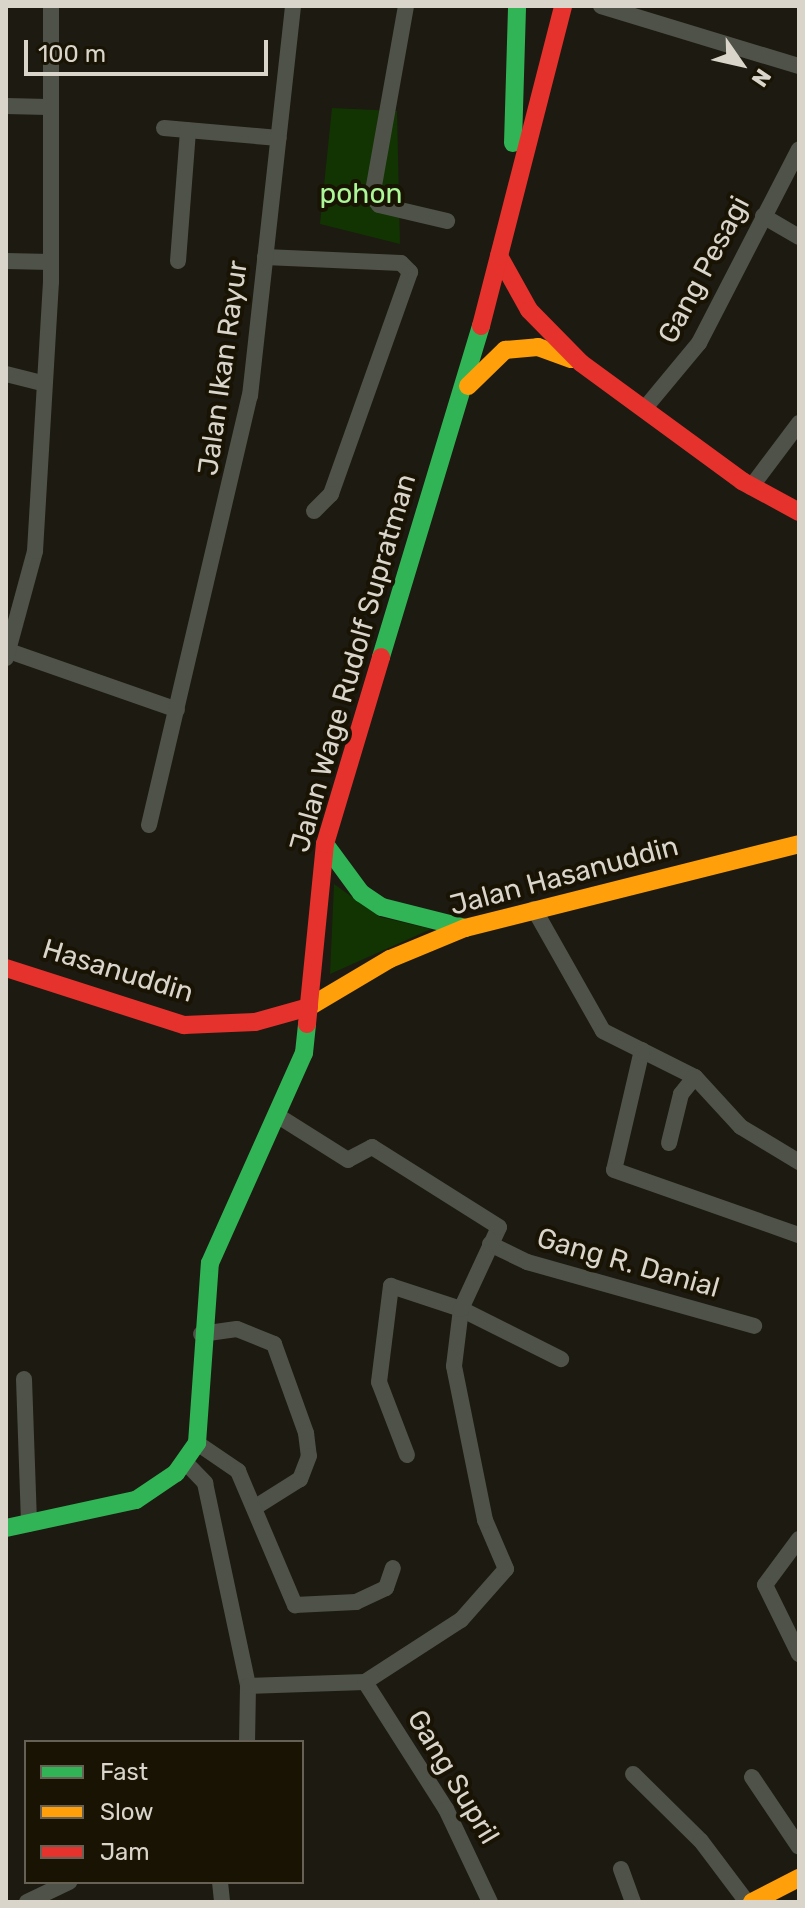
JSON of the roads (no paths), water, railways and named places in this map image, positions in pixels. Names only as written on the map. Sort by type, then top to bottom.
[{"type":"main road","name":"Jalan Wage Rudolf Supratman","points":[[511,195],[517,6]]},
{"type":"main road","name":"Jalan Wage Rudolf Supratman","points":[[6,1528],[136,1500],[186,1463],[197,1443],[201,1334],[210,1263],[304,1053],[325,844],[485,312],[511,195],[563,6]]},
{"type":"main road","points":[[499,256],[529,310],[581,363],[751,487],[799,512]]},
{"type":"main road","points":[[485,312],[512,332],[529,310]]},
{"type":"main road","points":[[459,399],[505,350],[538,347],[581,363]]},
{"type":"main road","points":[[325,844],[361,893],[382,907],[465,928]]},
{"type":"main road","name":"Jalan Hasanuddin","points":[[309,1007],[390,959],[465,928],[799,844]]},
{"type":"main road","name":"Hasanuddin","points":[[6,968],[184,1025],[255,1022],[309,1007]]},
{"type":"main road","points":[[749,1902],[799,1878]]},
{"type":"street","points":[[51,6],[48,107],[51,262],[35,551],[7,653],[177,710]]},
{"type":"street","name":"Jalan Ikan Rayur","points":[[149,825],[232,490],[265,257],[293,6]]},
{"type":"street","points":[[406,6],[372,196],[379,205],[447,221]]},
{"type":"street","points":[[601,6],[799,66]]},
{"type":"street","points":[[6,106],[48,107]]},
{"type":"street","points":[[164,128],[279,138]]},
{"type":"street","points":[[178,261],[188,130]]},
{"type":"street","name":"Gang Pesagi","points":[[645,408],[699,343],[799,149]]},
{"type":"street","points":[[763,216],[799,237]]},
{"type":"street","points":[[265,257],[401,263],[410,272],[331,494],[314,511]]},
{"type":"street","points":[[6,261],[51,262]]},
{"type":"street","points":[[6,374],[43,383]]},
{"type":"street","points":[[751,487],[799,423]]},
{"type":"street","points":[[534,909],[603,1031],[695,1077],[741,1127],[799,1162]]},
{"type":"street","points":[[642,1050],[614,1170],[799,1235]]},
{"type":"street","points":[[669,1143],[681,1094],[695,1077]]},
{"type":"street","name":"Gang R. Danial","points":[[278,1116],[348,1160],[372,1147],[499,1227],[490,1244],[537,1265],[754,1326]]},
{"type":"street","points":[[248,1686],[365,1682],[461,1620],[504,1572],[485,1520],[456,1376],[461,1309],[490,1244]]},
{"type":"street","points":[[407,1455],[379,1384],[385,1294],[398,1287],[461,1309],[561,1359]]},
{"type":"street","points":[[201,1334],[237,1329],[274,1344],[309,1456],[300,1479],[254,1508]]},
{"type":"street","points":[[24,1379],[29,1524]]},
{"type":"street","points":[[197,1443],[225,1456],[254,1508],[290,1598],[301,1608],[376,1594],[393,1568]]},
{"type":"street","points":[[186,1463],[205,1483],[248,1686],[247,1740]]},
{"type":"street","points":[[797,1646],[765,1585],[799,1539]]},
{"type":"street","name":"Gang Supril","points":[[365,1682],[446,1809],[490,1902]]},
{"type":"street","points":[[633,1774],[701,1841],[749,1902]]},
{"type":"street","points":[[752,1777],[799,1847]]},
{"type":"street","points":[[621,1869],[633,1902]]},
{"type":"street","points":[[27,1902],[65,1884]]},
{"type":"park label","name":"pohon","points":[[361,194]]}]
